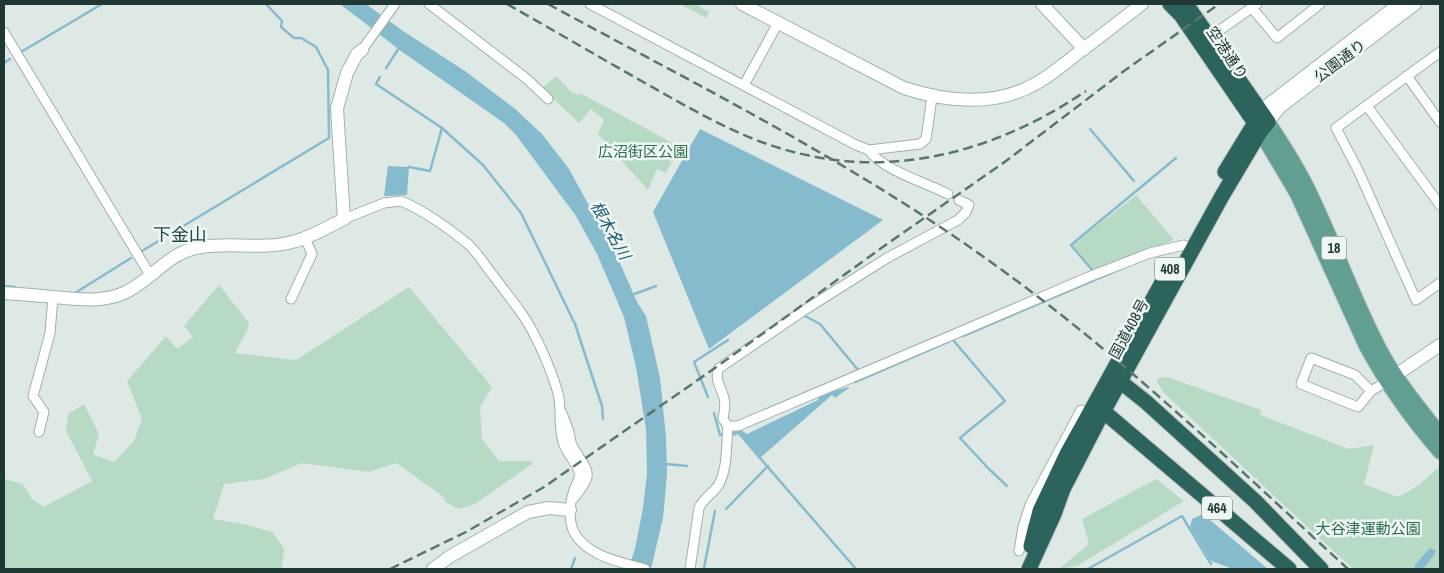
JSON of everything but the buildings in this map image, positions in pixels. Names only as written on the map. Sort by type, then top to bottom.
[{"type":"highway","name":"空港通り","points":[[1170,4],[1181,15],[1261,123]]},
{"type":"highway","name":"空港通り","points":[[1186,4],[1210,37],[1261,123]]},
{"type":"highway","name":"国道408号","points":[[1116,378],[1207,201],[1261,123]]},
{"type":"highway","name":"国道408号","points":[[1029,569],[1054,514],[1093,408],[1116,378],[1222,196],[1261,123]]},
{"type":"highway","points":[[1116,378],[1180,432],[1255,501],[1321,569]]},
{"type":"highway","name":"464","points":[[1093,408],[1289,569]]},
{"type":"main road","name":"18","points":[[1261,123],[1297,194],[1366,346],[1440,434]]},
{"type":"main road","name":"18","points":[[1392,379],[1440,452]]},
{"type":"street","points":[[344,219],[337,108],[347,73],[357,54],[362,50],[395,4]]},
{"type":"street","points":[[429,4],[527,79],[548,99]]},
{"type":"street","points":[[590,4],[811,122],[868,150],[891,168],[948,194]]},
{"type":"street","points":[[742,4],[885,80],[932,97],[951,100],[996,98],[1022,90],[1042,80],[1142,4]]},
{"type":"street","points":[[1042,4],[1084,49]]},
{"type":"street","points":[[1210,37],[1254,6],[1277,38],[1320,4]]},
{"type":"street","name":"公園通り","points":[[1261,123],[1269,104],[1399,4]]},
{"type":"street","name":"公園通り","points":[[1261,123],[1415,4]]},
{"type":"street","points":[[744,85],[778,23]]},
{"type":"street","points":[[4,32],[150,275]]},
{"type":"street","points":[[1440,52],[1336,128],[1358,170],[1416,300],[1440,283]]},
{"type":"street","points":[[1407,76],[1440,122]]},
{"type":"street","points":[[868,150],[920,144],[926,139],[932,97]]},
{"type":"street","points":[[1367,106],[1440,205]]},
{"type":"street","points":[[4,293],[99,300],[111,298],[137,286],[180,252],[201,247],[291,242],[305,238],[344,219],[384,203],[401,200],[438,222],[469,245],[522,314],[535,335],[558,394],[560,428],[565,449],[580,476],[570,506],[572,525],[580,540],[590,550],[645,569]]},
{"type":"street","points":[[690,569],[699,508],[702,502],[718,485],[724,465],[727,432],[723,419],[725,400],[717,378],[720,366],[887,258],[958,220],[966,212],[969,205],[959,200]]},
{"type":"street","points":[[291,299],[312,254],[305,238]]},
{"type":"street","points":[[727,432],[1092,276],[1150,253],[1184,245]]},
{"type":"street","points":[[39,432],[44,412],[33,396],[50,333],[53,297]]},
{"type":"street","points":[[1371,391],[1355,375],[1311,358],[1301,384],[1358,407],[1371,391],[1392,379],[1440,344]]},
{"type":"street","points":[[1019,551],[1030,505],[1093,408]]},
{"type":"street","points":[[433,569],[474,542],[528,512],[570,506]]},
{"type":"green space","points":[[680,4],[695,4],[709,12],[706,18]]},
{"type":"green space","name":"広沼街区公園","points":[[556,76],[572,93],[574,92],[578,96],[580,93],[680,147],[666,173],[657,169],[648,190],[598,134],[604,120],[591,109],[579,123],[542,88]]},
{"type":"green space","points":[[1136,195],[1174,240],[1095,271],[1073,245]]},
{"type":"green space","points":[[219,285],[249,323],[248,329],[235,353],[296,360],[409,287],[492,387],[480,407],[482,439],[499,461],[531,461],[533,463],[475,504],[459,509],[445,502],[444,497],[396,463],[369,472],[302,463],[264,479],[224,484],[213,519],[272,532],[284,548],[282,567],[279,569],[4,569],[4,479],[23,484],[31,498],[44,507],[92,481],[66,431],[68,414],[84,404],[99,434],[93,454],[114,462],[134,441],[142,419],[127,381],[166,336],[177,349],[193,337],[184,326]]},
{"type":"green space","name":"大谷津運動公園","points":[[1167,377],[1261,410],[1260,415],[1349,449],[1374,445],[1364,484],[1398,497],[1419,485],[1440,466],[1440,569],[1353,569],[1258,481],[1258,478],[1255,478],[1163,392],[1157,381],[1159,378]]},
{"type":"green space","points":[[1156,479],[1184,501],[1077,566],[1059,569],[1089,544],[1082,519]]},
{"type":"water","points":[[340,4],[366,4],[403,31],[465,71],[514,108],[542,134],[569,169],[616,254],[637,302],[646,316],[660,378],[666,437],[667,475],[663,518],[651,569],[628,569],[635,549],[643,508],[647,473],[646,429],[636,367],[624,317],[597,254],[576,216],[516,135],[504,123],[401,51]]},
{"type":"water","points":[[700,129],[883,220],[709,349],[653,212]]},
{"type":"water","points":[[388,166],[409,167],[407,195],[384,196]]},
{"type":"water","points":[[848,387],[835,398],[832,395],[759,459],[738,434],[734,436],[732,432],[741,430],[747,434],[818,400],[819,395]]},
{"type":"water","points":[[1203,514],[1268,569],[1233,569],[1211,561],[1190,527],[1192,519]]},
{"type":"water","points":[[1430,548],[1436,551],[1435,554],[1423,569],[1415,569],[1415,565]]},
{"type":"waterway","points":[[21,52],[102,4]]},
{"type":"waterway","points":[[142,251],[329,138],[328,70],[316,47],[301,38],[294,38],[281,27],[282,21],[266,4]]},
{"type":"waterway","points":[[386,68],[399,48]]},
{"type":"waterway","points":[[4,63],[10,59]]},
{"type":"waterway","points":[[380,77],[376,84],[442,128],[430,171],[409,167]]},
{"type":"waterway","points":[[442,128],[483,165],[521,213],[575,324],[602,406],[603,419]]},
{"type":"waterway","points":[[1090,129],[1134,181]]},
{"type":"waterway","points":[[1093,271],[1071,245],[1176,158]]},
{"type":"waterway","points":[[75,293],[131,258]]},
{"type":"waterway","points":[[963,336],[1125,267]]},
{"type":"waterway","points":[[4,286],[15,287]]},
{"type":"waterway","points":[[632,295],[656,286]]},
{"type":"waterway","points":[[805,316],[820,324],[858,370]]},
{"type":"waterway","points":[[708,397],[694,362],[728,340]]},
{"type":"waterway","points":[[953,340],[1005,401],[960,438],[1007,486]]},
{"type":"waterway","points":[[855,382],[950,341]]},
{"type":"waterway","points":[[714,413],[720,435],[732,434]]},
{"type":"waterway","points":[[760,458],[856,569]]},
{"type":"waterway","points":[[666,464],[687,466]]},
{"type":"waterway","points":[[726,509],[768,466]]},
{"type":"waterway","points":[[704,568],[715,511]]},
{"type":"waterway","points":[[1088,569],[1182,516],[1211,564]]},
{"type":"waterway","points":[[571,569],[575,558]]},
{"type":"railway","points":[[507,4],[722,125],[770,145],[812,156],[853,162],[894,161],[934,156],[974,146],[1012,132],[1050,113],[1086,91]]},
{"type":"railway","points":[[548,4],[772,125],[882,190],[988,260],[1036,295],[1128,370],[1217,448],[1348,569]]},
{"type":"railway","points":[[390,569],[466,532],[544,487],[1006,161],[1124,71],[1219,4]]},
{"type":"district","name":"下金山","points":[[180,235]]},
{"type":"water label","name":"根木名川","points":[[611,230]]}]
